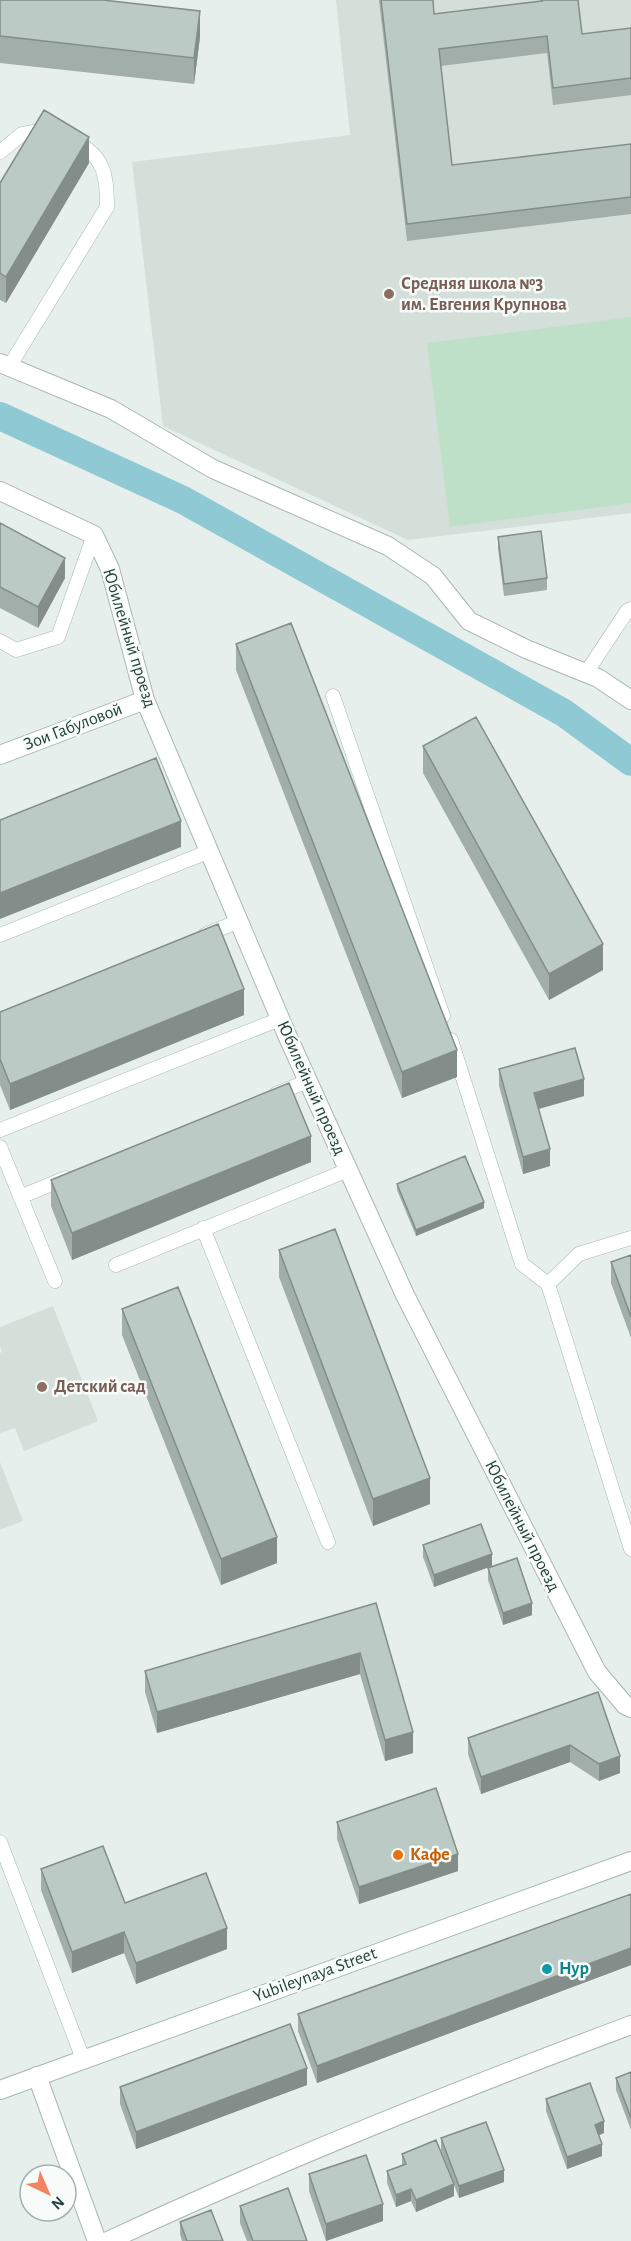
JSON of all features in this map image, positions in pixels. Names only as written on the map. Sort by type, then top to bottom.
[{"type":"street","points":[[5,365],[111,409],[213,469],[388,546],[433,576],[469,621],[526,649],[598,678],[631,700]]},
{"type":"street","points":[[0,491],[94,534]]},
{"type":"street","name":"Юбилейный проезд","points":[[94,534],[110,569],[145,700],[167,763],[210,851],[280,1019],[405,1295],[597,1672],[625,1705],[631,1708]]},
{"type":"street","name":"Зои Габуловой","points":[[0,755],[145,700]]},
{"type":"street","name":"Yubileynaya Street","points":[[0,2090],[631,1861]]},
{"type":"street","points":[[108,2241],[172,2211],[483,2081],[631,2025]]},
{"type":"street","points":[[37,2076],[97,2241]]},
{"type":"lane","points":[[0,152],[22,134],[49,129],[80,144],[98,158],[107,182],[107,207],[5,365]]},
{"type":"lane","points":[[0,641],[16,650],[58,637],[94,534]]},
{"type":"lane","points":[[586,673],[627,611],[631,609]]},
{"type":"lane","points":[[333,696],[469,1095],[522,1264],[548,1284],[631,1549]]},
{"type":"lane","points":[[0,935],[210,851]]},
{"type":"lane","points":[[196,939],[239,921]]},
{"type":"lane","points":[[0,1130],[280,1019]]},
{"type":"lane","points":[[263,1099],[308,1081]]},
{"type":"lane","points":[[0,1147],[56,1281]]},
{"type":"lane","points":[[116,1265],[348,1170]]},
{"type":"lane","points":[[21,1197],[76,1174]]},
{"type":"lane","points":[[203,1228],[328,1542]]},
{"type":"lane","points":[[548,1284],[579,1254],[631,1238]]},
{"type":"lane","points":[[0,1842],[83,2059]]},
{"type":"shaded area","name":"Средняя школа №3 им. Евгения Крупнова","points":[[336,0],[631,0],[631,513],[408,540],[163,426],[132,162],[350,135]]},
{"type":"shaded area","name":"Детский сад","points":[[53,1306],[98,1421],[24,1451],[15,1428],[0,1433],[0,1353],[2,1352],[0,1327]]},
{"type":"shaded area","points":[[0,1462],[23,1521],[0,1530]]},
{"type":"green space","points":[[631,317],[631,503],[450,527],[427,343]]},
{"type":"building","points":[[0,0],[103,0],[200,11],[194,58],[0,36]]},
{"type":"building","points":[[381,0],[433,0],[434,14],[542,0],[578,0],[582,34],[631,28],[631,78],[553,88],[547,36],[439,49],[452,165],[631,144],[631,197],[407,224]]},
{"type":"building","points":[[44,110],[89,137],[6,277],[0,273],[0,183]]},
{"type":"building","points":[[0,523],[65,558],[38,607],[0,587]]},
{"type":"building","points":[[541,531],[547,578],[504,584],[498,537]]},
{"type":"building","points":[[291,623],[457,1050],[402,1072],[236,644]]},
{"type":"building","points":[[476,717],[603,944],[549,974],[423,746]]},
{"type":"building","points":[[156,758],[181,821],[0,893],[0,820]]},
{"type":"building","points":[[218,924],[244,989],[10,1084],[0,1059],[0,1012]]},
{"type":"building","points":[[575,1048],[584,1079],[534,1093],[550,1149],[523,1157],[499,1069]]},
{"type":"building","points":[[289,1083],[311,1136],[72,1233],[51,1180]]},
{"type":"building","points":[[465,1156],[484,1202],[416,1230],[397,1184]]},
{"type":"building","points":[[335,1229],[430,1478],[373,1499],[279,1250]]},
{"type":"building","points":[[631,1255],[631,1317],[611,1262]]},
{"type":"building","points":[[178,1287],[277,1537],[221,1559],[122,1309]]},
{"type":"building","points":[[481,1524],[492,1554],[434,1575],[423,1545]]},
{"type":"building","points":[[517,1558],[532,1603],[503,1613],[488,1568]]},
{"type":"building","points":[[376,1603],[413,1732],[385,1740],[360,1653],[157,1712],[145,1671]]},
{"type":"building","points":[[598,1692],[620,1756],[599,1764],[570,1745],[481,1777],[468,1738]]},
{"type":"building","name":"Кафе","points":[[436,1788],[458,1854],[359,1887],[337,1822]]},
{"type":"building","points":[[103,1846],[125,1903],[206,1873],[227,1928],[136,1963],[124,1932],[72,1952],[41,1869]]},
{"type":"building","points":[[631,1894],[631,1948],[317,2066],[298,2014]]},
{"type":"building","points":[[290,2024],[307,2068],[136,2132],[120,2087]]},
{"type":"building","points":[[631,2072],[631,2118],[616,2078]]},
{"type":"building","points":[[590,2083],[604,2121],[595,2125],[602,2144],[567,2157],[546,2099]]},
{"type":"building","points":[[486,2122],[504,2170],[459,2186],[441,2138]]},
{"type":"building","points":[[436,2140],[454,2184],[416,2200],[411,2189],[396,2195],[387,2171],[406,2164],[402,2154]]},
{"type":"building","points":[[366,2155],[383,2204],[326,2224],[309,2174]]},
{"type":"building","points":[[288,2188],[307,2241],[253,2241],[240,2206]]},
{"type":"building","points":[[211,2210],[223,2241],[187,2241],[180,2222]]},
{"type":"waterway","points":[[0,416],[183,500],[564,713],[631,762]]},
{"type":"place","name":"Средняя школа №3 им. Евгения Крупнова","points":[[389,294]]},
{"type":"place","name":"Детский сад","points":[[42,1387]]},
{"type":"place","name":"Кафе","points":[[398,1855]]},
{"type":"place","name":"Нур","points":[[547,1969]]}]
